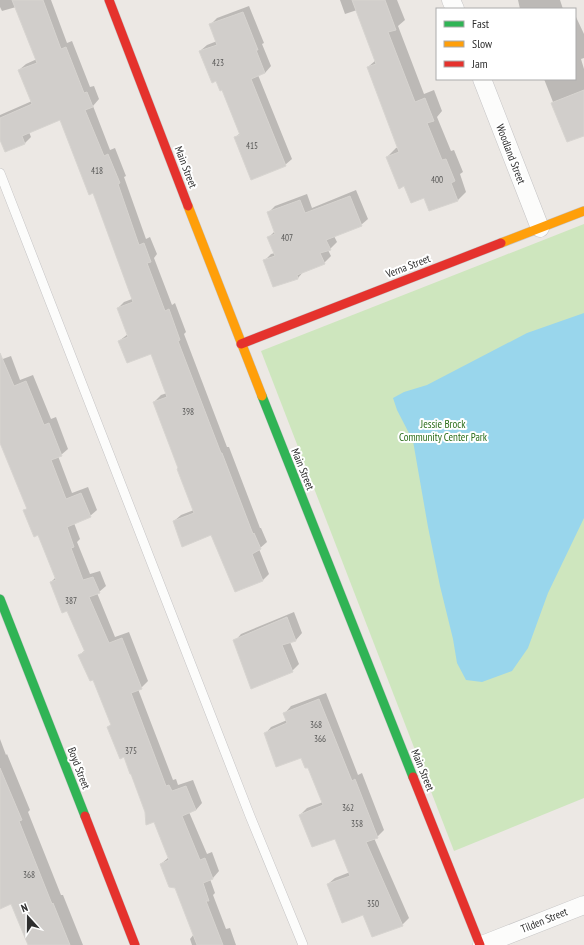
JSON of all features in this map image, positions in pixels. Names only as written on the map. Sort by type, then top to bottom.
[{"type":"street","name":"Main Street","points":[[109,0],[241,344],[481,945]]},
{"type":"street","name":"Woodland Street","points":[[482,80],[540,228]]},
{"type":"street","name":"Verna Street","points":[[241,344],[584,211]]},
{"type":"street","name":"Boyd Street","points":[[0,599],[135,945]]},
{"type":"street","name":"Tilden Street","points":[[481,945],[584,905]]},
{"type":"lane","points":[[0,173],[250,816],[303,945]]},
{"type":"green space","name":"Jessie Brock Community Center Park","points":[[584,224],[584,798],[454,851],[261,351]]},
{"type":"water","points":[[584,313],[584,518],[548,593],[528,648],[512,671],[482,682],[466,680],[457,663],[428,527],[413,441],[397,410],[393,398],[404,392],[427,385],[527,333]]},
{"type":"building","points":[[12,0],[43,0],[61,49],[66,47],[84,93],[87,92],[93,107],[85,110],[104,156],[108,154],[120,183],[118,184],[139,245],[144,243],[151,262],[147,263],[165,311],[169,309],[180,340],[178,341],[253,534],[254,533],[261,549],[252,554],[263,581],[235,592],[211,535],[182,547],[173,521],[194,513],[153,402],[167,397],[151,354],[127,363],[118,341],[128,337],[117,308],[133,302],[93,193],[89,195],[60,120],[22,136],[25,144],[5,152],[0,140],[0,118],[32,104],[18,70],[37,63]]},
{"type":"building","points":[[352,0],[385,0],[396,30],[388,32],[415,102],[425,98],[434,121],[427,123],[442,160],[446,159],[455,181],[451,183],[458,201],[429,211],[424,198],[411,203],[404,186],[399,189],[386,157],[399,152],[367,67],[376,64]]},
{"type":"building","points":[[243,12],[258,50],[256,50],[265,73],[251,79],[286,166],[251,180],[234,137],[240,135],[222,90],[220,91],[216,81],[212,83],[199,51],[217,45],[209,24]]},
{"type":"building","points":[[584,90],[584,136],[567,142],[551,103]]},
{"type":"building","points":[[350,196],[362,226],[326,240],[331,250],[320,253],[325,264],[297,275],[298,279],[273,287],[263,260],[275,256],[267,237],[275,234],[267,212],[300,200],[305,213]]},
{"type":"building","points":[[0,353],[14,386],[26,381],[44,425],[49,423],[62,456],[51,460],[66,499],[81,493],[91,517],[67,527],[74,547],[71,548],[83,580],[93,577],[100,593],[89,597],[109,643],[122,638],[142,689],[131,693],[166,786],[169,785],[172,791],[186,786],[196,810],[182,816],[200,860],[205,858],[213,879],[203,883],[209,901],[206,901],[223,945],[197,945],[175,888],[169,887],[160,864],[169,860],[154,822],[146,825],[145,812],[131,774],[124,757],[120,759],[107,727],[111,725],[93,680],[90,681],[78,655],[85,652],[67,611],[62,613],[50,582],[56,580],[38,535],[34,537],[23,510],[27,509],[0,443]]},
{"type":"building","points":[[287,617],[296,641],[282,645],[293,672],[251,689],[233,640]]},
{"type":"building","points":[[319,699],[352,781],[355,779],[378,838],[366,842],[403,926],[372,937],[363,915],[342,923],[327,884],[350,876],[335,839],[312,847],[299,815],[323,805],[308,768],[305,768],[301,758],[276,767],[264,733],[287,723],[283,713]]},
{"type":"building","points":[[0,768],[22,820],[19,821],[70,945],[28,945],[11,904],[0,909]]},
{"type":"traffic: fast","points":[[262,396],[413,777]]},
{"type":"traffic: fast","points":[[0,599],[85,816]]},
{"type":"traffic: slow","points":[[188,206],[262,396]]},
{"type":"traffic: slow","points":[[501,243],[584,211]]},
{"type":"traffic: jam","points":[[109,0],[188,206]]},
{"type":"traffic: jam","points":[[241,344],[501,243]]},
{"type":"traffic: jam","points":[[413,777],[480,945]]},
{"type":"traffic: jam","points":[[85,816],[135,945]]}]
